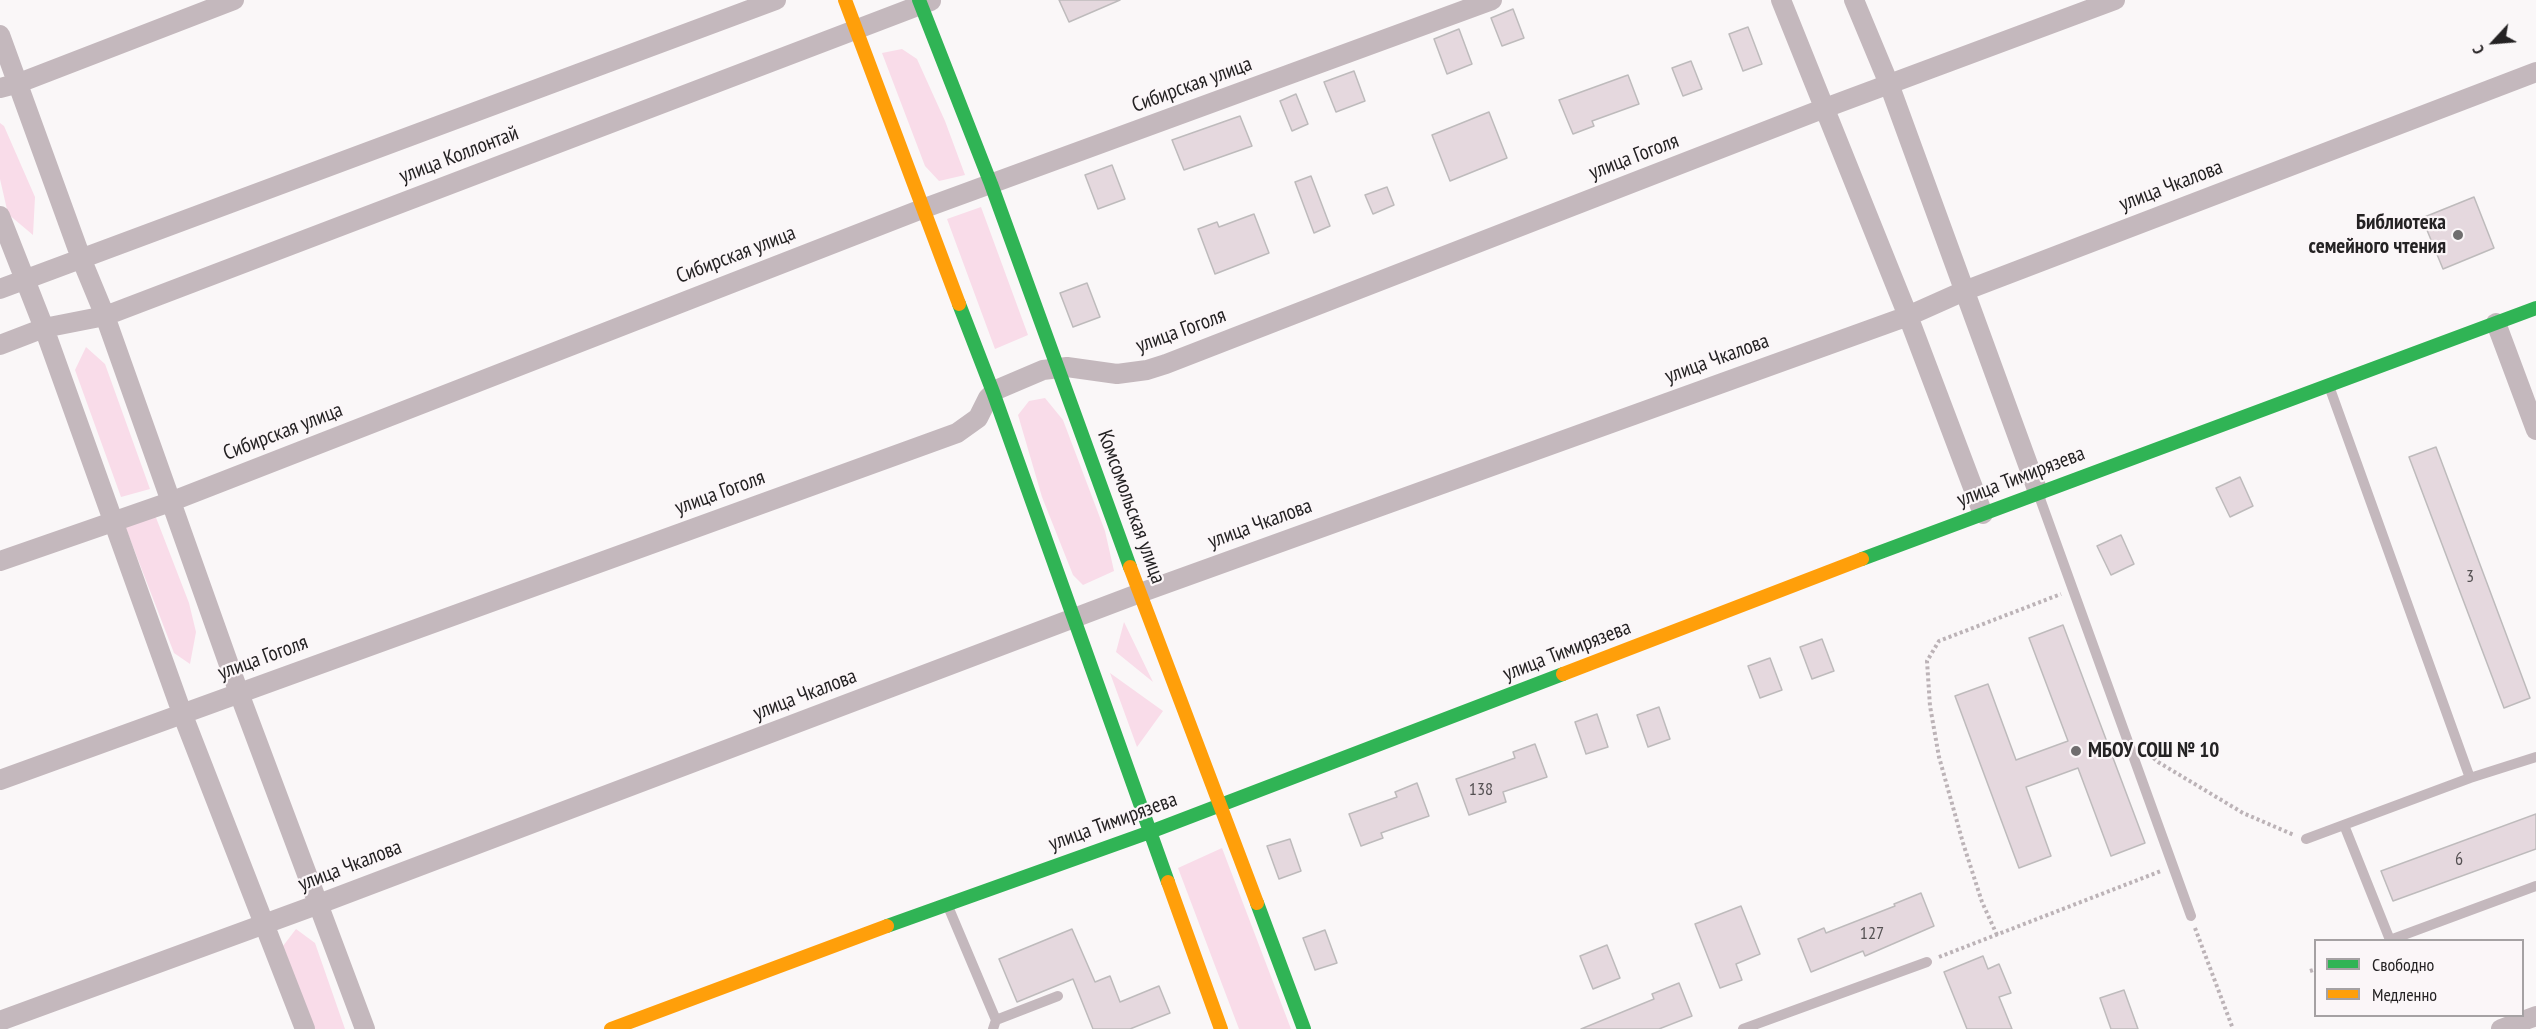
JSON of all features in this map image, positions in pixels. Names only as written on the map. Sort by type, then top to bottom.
[{"type":"street","points":[[9,86],[234,0]]},
{"type":"street","name":"улица Коллонтай","points":[[0,289],[776,0]]},
{"type":"street","points":[[845,0],[993,392],[1221,1029]]},
{"type":"street","name":"Сибирская улица","points":[[0,561],[170,502],[922,209],[1492,0]]},
{"type":"street","points":[[1781,0],[1908,316],[1983,514]]},
{"type":"street","points":[[1854,0],[1889,84],[2038,492]]},
{"type":"street","name":"улица Гоголя","points":[[0,780],[957,433],[978,418],[993,392],[1043,370],[1059,368],[1117,374],[1157,367],[1825,108],[2115,0]]},
{"type":"street","name":"улица Коллонтай","points":[[0,345],[44,328],[105,316],[924,2]]},
{"type":"street","name":"Комсомольская улица","points":[[924,2],[1140,593],[1304,1029]]},
{"type":"street","points":[[0,35],[9,86],[105,316],[239,693],[365,1029]]},
{"type":"street","name":"улица Чкалова","points":[[0,1021],[319,904],[1140,593],[1908,316],[1964,291],[2536,72]]},
{"type":"street","points":[[0,216],[44,328],[182,713],[305,1029]]},
{"type":"street","name":"улица Тимирязева","points":[[612,1029],[947,903],[1150,832],[2038,492],[2536,308]]},
{"type":"street","points":[[2496,322],[2536,430]]},
{"type":"street","points":[[2501,1029],[2536,1016]]},
{"type":"lane","points":[[2329,385],[2470,778]]},
{"type":"lane","points":[[2038,492],[2191,916]]},
{"type":"lane","points":[[2306,839],[2470,778],[2536,757]]},
{"type":"lane","points":[[2344,825],[2390,939]]},
{"type":"lane","points":[[2393,939],[2536,886]]},
{"type":"lane","points":[[947,903],[995,1024],[1058,996]]},
{"type":"lane","points":[[1743,1029],[1927,962]]},
{"type":"path","points":[[1997,935],[1982,902],[1939,757],[1930,706],[1927,661],[1939,641],[2073,589]]},
{"type":"path","points":[[2124,732],[2158,762],[2244,813],[2306,839]]},
{"type":"path","points":[[1927,962],[2173,866]]},
{"type":"path","points":[[2191,916],[2233,1029]]},
{"type":"shaded area","points":[[902,49],[917,59],[945,121],[965,175],[939,181],[925,166],[882,53]]},
{"type":"shaded area","points":[[0,123],[4,126],[35,197],[33,235],[8,214],[0,179]]},
{"type":"shaded area","points":[[981,207],[1028,335],[995,349],[947,219]]},
{"type":"shaded area","points":[[86,347],[105,364],[150,489],[121,497],[75,370]]},
{"type":"shaded area","points":[[1045,398],[1063,420],[1105,531],[1114,571],[1083,585],[1073,575],[1042,497],[1018,415],[1029,401]]},
{"type":"shaded area","points":[[155,515],[189,603],[196,632],[190,664],[174,653],[125,526]]},
{"type":"shaded area","points":[[1124,622],[1153,682],[1116,652]]},
{"type":"shaded area","points":[[1110,673],[1163,711],[1137,747]]},
{"type":"shaded area","points":[[1222,848],[1291,1029],[1239,1029],[1178,868]]},
{"type":"shaded area","points":[[296,929],[315,943],[345,1029],[315,1029],[283,946]]},
{"type":"building","points":[[1059,0],[1120,0],[1069,22]]},
{"type":"building","points":[[1513,9],[1524,38],[1502,46],[1491,18]]},
{"type":"building","points":[[1748,27],[1762,64],[1743,71],[1729,34]]},
{"type":"building","points":[[1459,29],[1472,64],[1447,74],[1434,39]]},
{"type":"building","points":[[1691,61],[1702,89],[1683,96],[1672,68]]},
{"type":"building","points":[[1354,71],[1365,101],[1336,112],[1324,82]]},
{"type":"building","points":[[1628,75],[1639,104],[1592,121],[1594,126],[1573,134],[1559,100]]},
{"type":"building","points":[[1296,94],[1308,124],[1292,131],[1280,101]]},
{"type":"building","points":[[1489,112],[1507,158],[1450,181],[1432,135]]},
{"type":"building","points":[[1240,116],[1252,146],[1184,170],[1172,140]]},
{"type":"building","points":[[1112,165],[1125,199],[1098,209],[1085,175]]},
{"type":"building","points":[[1311,176],[1330,226],[1314,233],[1295,182]]},
{"type":"building","points":[[1387,187],[1394,205],[1373,214],[1365,195]]},
{"type":"building","points":[[2474,197],[2494,248],[2443,269],[2422,218]]},
{"type":"building","points":[[1254,214],[1269,253],[1215,274],[1198,229],[1217,222],[1219,227]]},
{"type":"building","points":[[1087,283],[1100,317],[1073,327],[1060,293]]},
{"type":"building","points":[[2436,447],[2530,698],[2504,708],[2409,457]]},
{"type":"building","points":[[2240,477],[2253,506],[2230,517],[2216,488]]},
{"type":"building","points":[[2121,535],[2134,564],[2111,575],[2097,546]]},
{"type":"building","name":"МБОУ СОШ № 10","points":[[2063,625],[2145,843],[2111,856],[2078,768],[2026,787],[2051,856],[2019,868],[1955,696],[1988,684],[2016,760],[2068,741],[2029,638]]},
{"type":"building","points":[[1822,639],[1834,671],[1812,679],[1800,647]]},
{"type":"building","points":[[1770,658],[1782,690],[1760,698],[1748,666]]},
{"type":"building","points":[[1659,707],[1670,739],[1648,747],[1637,715]]},
{"type":"building","points":[[1597,714],[1608,747],[1586,754],[1575,722]]},
{"type":"building","points":[[1535,744],[1547,777],[1503,792],[1506,802],[1469,815],[1456,779],[1515,758],[1513,752]]},
{"type":"building","points":[[1417,783],[1429,816],[1381,833],[1383,838],[1361,846],[1349,814],[1397,797],[1395,792]]},
{"type":"building","points":[[2536,814],[2536,849],[2393,901],[2381,871]]},
{"type":"building","points":[[1290,839],[1301,871],[1279,879],[1267,846]]},
{"type":"building","points":[[1921,893],[1934,926],[1865,956],[1863,951],[1811,972],[1798,939],[1824,928],[1826,933],[1895,906],[1894,904]]},
{"type":"building","points":[[1741,906],[1760,954],[1736,964],[1742,980],[1720,988],[1695,924]]},
{"type":"building","points":[[1072,929],[1095,982],[1110,976],[1120,1002],[1159,986],[1170,1013],[1130,1029],[1093,1029],[1073,979],[1017,1002],[999,959]]},
{"type":"building","points":[[1325,930],[1337,963],[1315,970],[1303,938]]},
{"type":"building","points":[[1607,945],[1620,978],[1593,989],[1580,956]]},
{"type":"building","points":[[1983,956],[1988,969],[1999,964],[2011,993],[1999,997],[2012,1029],[1967,1029],[1944,972]]},
{"type":"building","points":[[1679,983],[1692,1016],[1659,1029],[1581,1029],[1654,999],[1652,994]]},
{"type":"building","points":[[2124,990],[2138,1029],[2111,1029],[2100,998]]},
{"type":"traffic: fast","points":[[919,0],[991,184],[1130,567]]},
{"type":"traffic: fast","points":[[959,304],[993,392],[1168,882]]},
{"type":"traffic: fast","points":[[1862,559],[2536,308]]},
{"type":"traffic: fast","points":[[887,926],[1150,832],[1563,674]]},
{"type":"traffic: fast","points":[[1257,903],[1304,1029]]},
{"type":"traffic: slow","points":[[845,0],[959,304]]},
{"type":"traffic: slow","points":[[1563,674],[1862,559]]},
{"type":"traffic: slow","points":[[1130,567],[1257,903]]},
{"type":"traffic: slow","points":[[1168,882],[1221,1029]]},
{"type":"traffic: slow","points":[[611,1029],[887,926]]},
{"type":"place","name":"Библиотека семейного чтения","points":[[2458,235]]},
{"type":"place","name":"МБОУ СОШ № 10","points":[[2076,751]]}]
